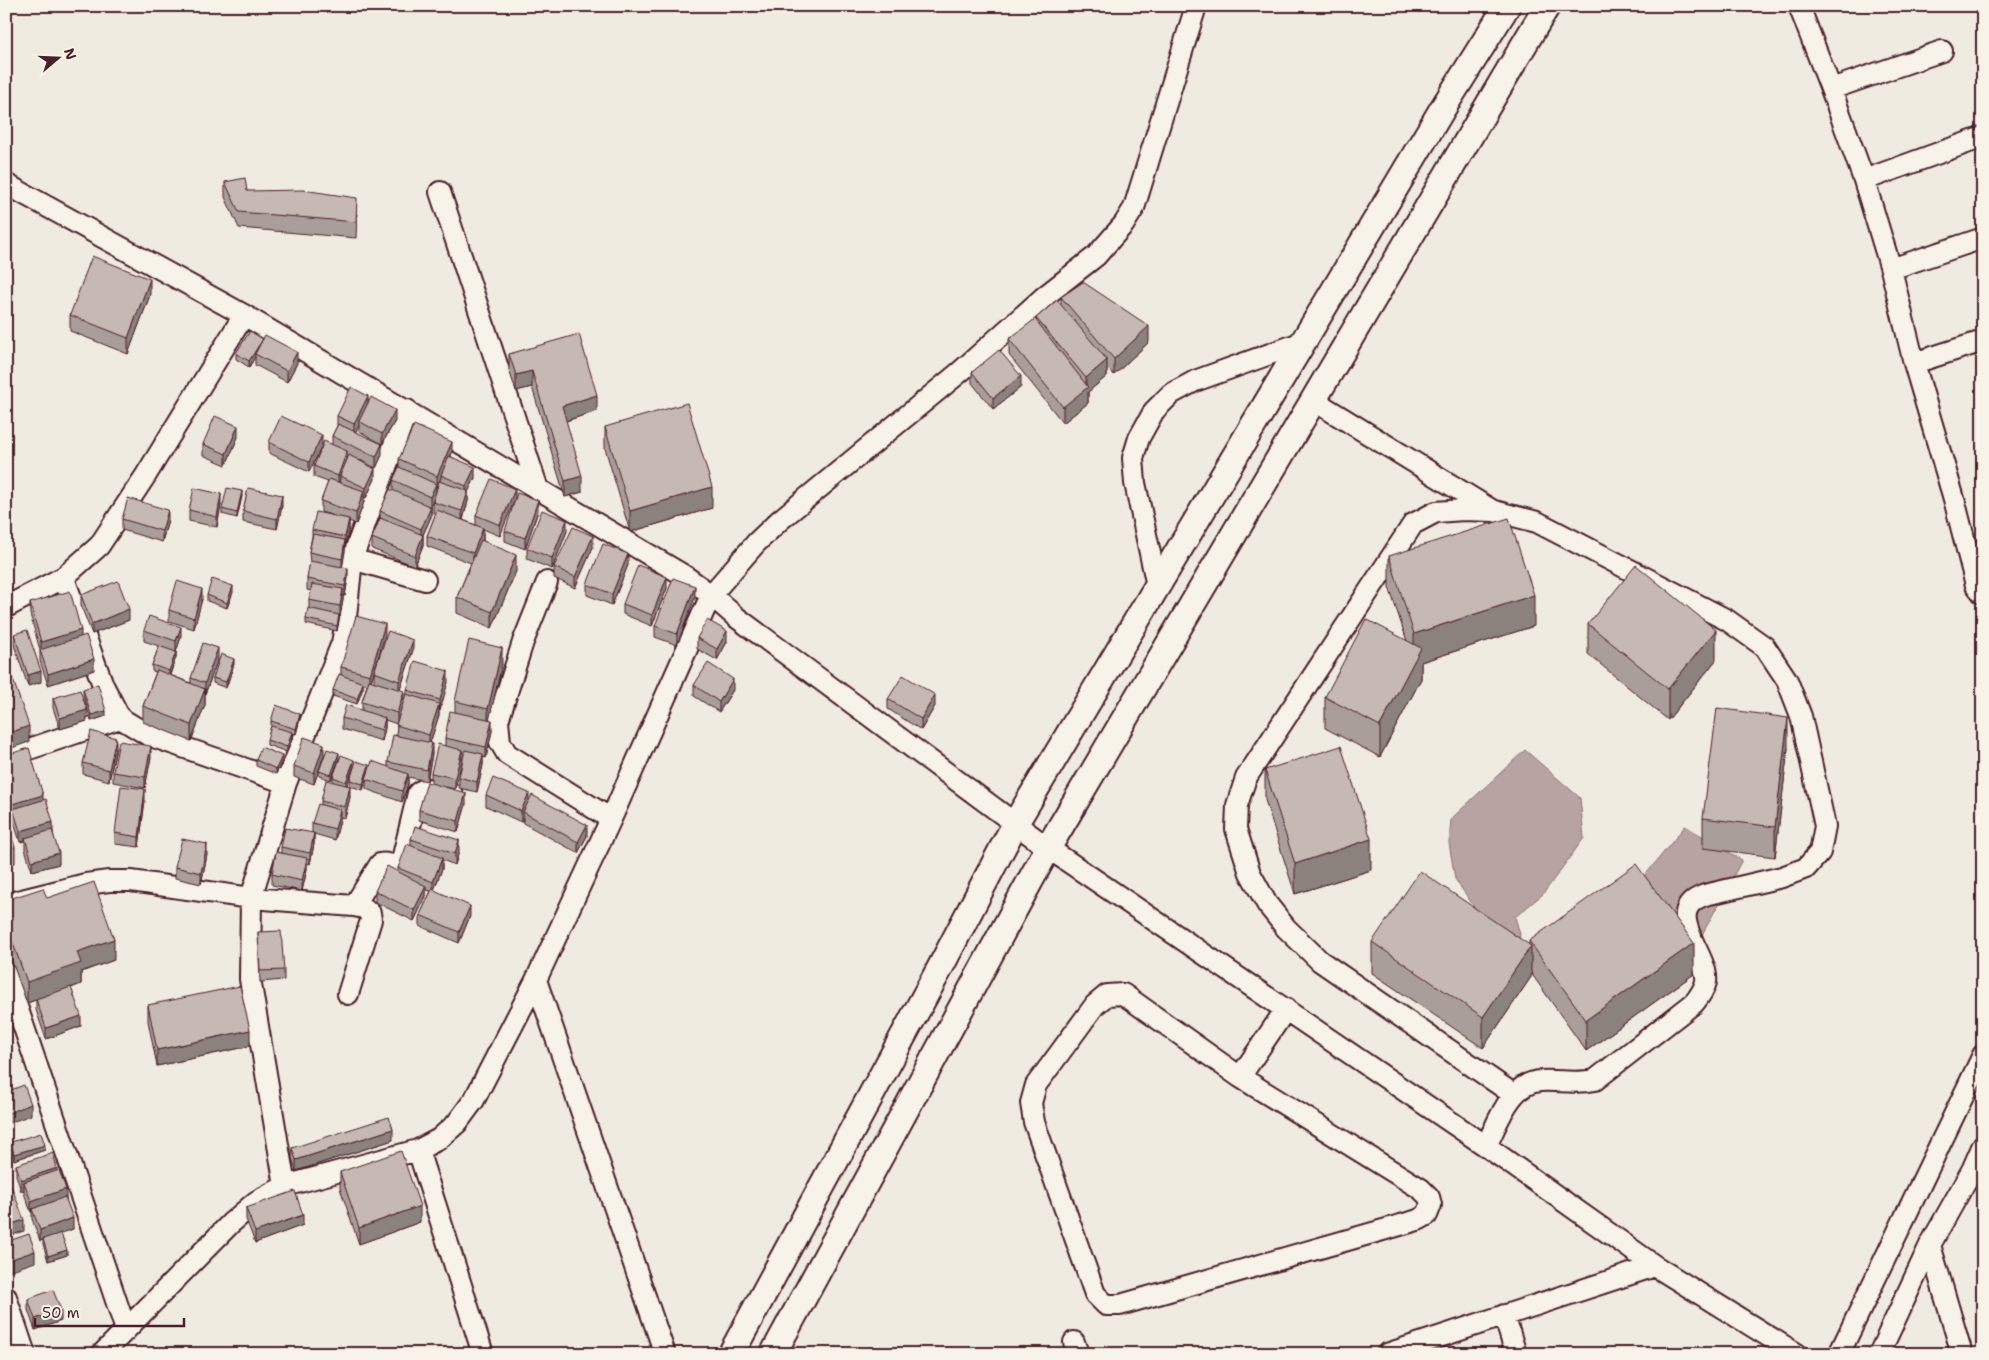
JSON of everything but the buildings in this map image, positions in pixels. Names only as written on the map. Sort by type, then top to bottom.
[{"type":"main road","points":[[731,1354],[940,968],[1015,824],[1443,108],[1507,6]]},
{"type":"main road","points":[[773,1354],[1048,848],[1547,6]]},
{"type":"street","points":[[102,1354],[231,1224],[257,1201],[285,1186],[418,1150],[439,1139],[451,1128],[474,1100],[536,980],[611,820],[711,595],[756,543],[780,520],[960,372],[1045,296],[1096,256],[1124,224],[1134,208],[1196,6]]},
{"type":"street","points":[[1799,6],[1864,180],[1891,269],[1914,363],[1954,499],[1976,584],[1983,594]]},
{"type":"street","points":[[1831,89],[1942,51]]},
{"type":"street","points":[[1864,180],[1983,137]]},
{"type":"street","points":[[6,184],[244,315],[685,576],[736,617],[1048,848],[1486,1146],[1655,1266],[1797,1354]]},
{"type":"street","points":[[440,192],[538,489]]},
{"type":"street","points":[[1891,269],[1983,238]]},
{"type":"street","points":[[6,607],[64,577],[99,546],[146,475],[244,315]]},
{"type":"street","points":[[1914,363],[1983,341]]},
{"type":"street","points":[[1157,586],[1135,483],[1134,458],[1139,438],[1154,411],[1171,394],[1195,381],[1303,342]]},
{"type":"street","points":[[1313,400],[1494,512]]},
{"type":"street","points":[[285,1186],[250,980],[251,898],[286,783],[342,643],[352,559],[407,410]]},
{"type":"street","points":[[1486,1146],[1514,1094],[1525,1085],[1539,1081],[1581,1083],[1595,1080],[1694,1003],[1701,994],[1706,982],[1704,970],[1685,923],[1690,903],[1704,895],[1782,877],[1806,868],[1820,852],[1825,826],[1801,716],[1787,680],[1765,647],[1727,620],[1537,522],[1494,512],[1464,510],[1436,512],[1413,524],[1246,778],[1237,805],[1236,829],[1254,880],[1267,904],[1292,935],[1320,961],[1514,1094]]},
{"type":"street","points":[[352,559],[425,580]]},
{"type":"street","points":[[64,577],[103,685],[120,718],[148,735],[286,783]]},
{"type":"street","points":[[547,582],[523,642],[498,721],[500,742],[506,754],[611,820]]},
{"type":"street","points":[[6,757],[120,718]]},
{"type":"street","points":[[354,906],[380,864],[385,862],[394,866],[402,860],[418,793],[422,789],[426,789],[454,794]]},
{"type":"street","points":[[6,904],[86,884],[131,881],[251,898],[364,908],[370,913],[371,920],[348,994]]},
{"type":"street","points":[[6,974],[126,1330]]},
{"type":"street","points":[[536,980],[666,1354]]},
{"type":"street","points":[[1122,994],[1240,1077],[1421,1189],[1429,1197],[1431,1205],[1427,1214],[1418,1220],[1120,1305],[1106,1305],[1095,1294],[1034,1122],[1031,1103],[1036,1085],[1095,1005],[1107,995],[1122,994]]},
{"type":"street","points":[[1240,1077],[1286,1009]]},
{"type":"street","points":[[1839,1354],[1983,1055]]},
{"type":"street","points":[[1879,1354],[1930,1246],[1977,1168],[1983,1145]]},
{"type":"street","points":[[418,1150],[483,1354]]},
{"type":"street","points":[[1930,1246],[1962,1354]]},
{"type":"street","points":[[1387,1354],[1655,1266]]},
{"type":"street","points":[[6,1297],[25,1354]]},
{"type":"street","points":[[1504,1315],[1516,1354]]},
{"type":"shaded area","points":[[1525,750],[1580,798],[1584,838],[1543,894],[1515,917],[1520,934],[1515,966],[1455,879],[1449,843],[1451,819]]},
{"type":"shaded area","points":[[1685,826],[1742,860],[1688,961],[1634,889]]}]
